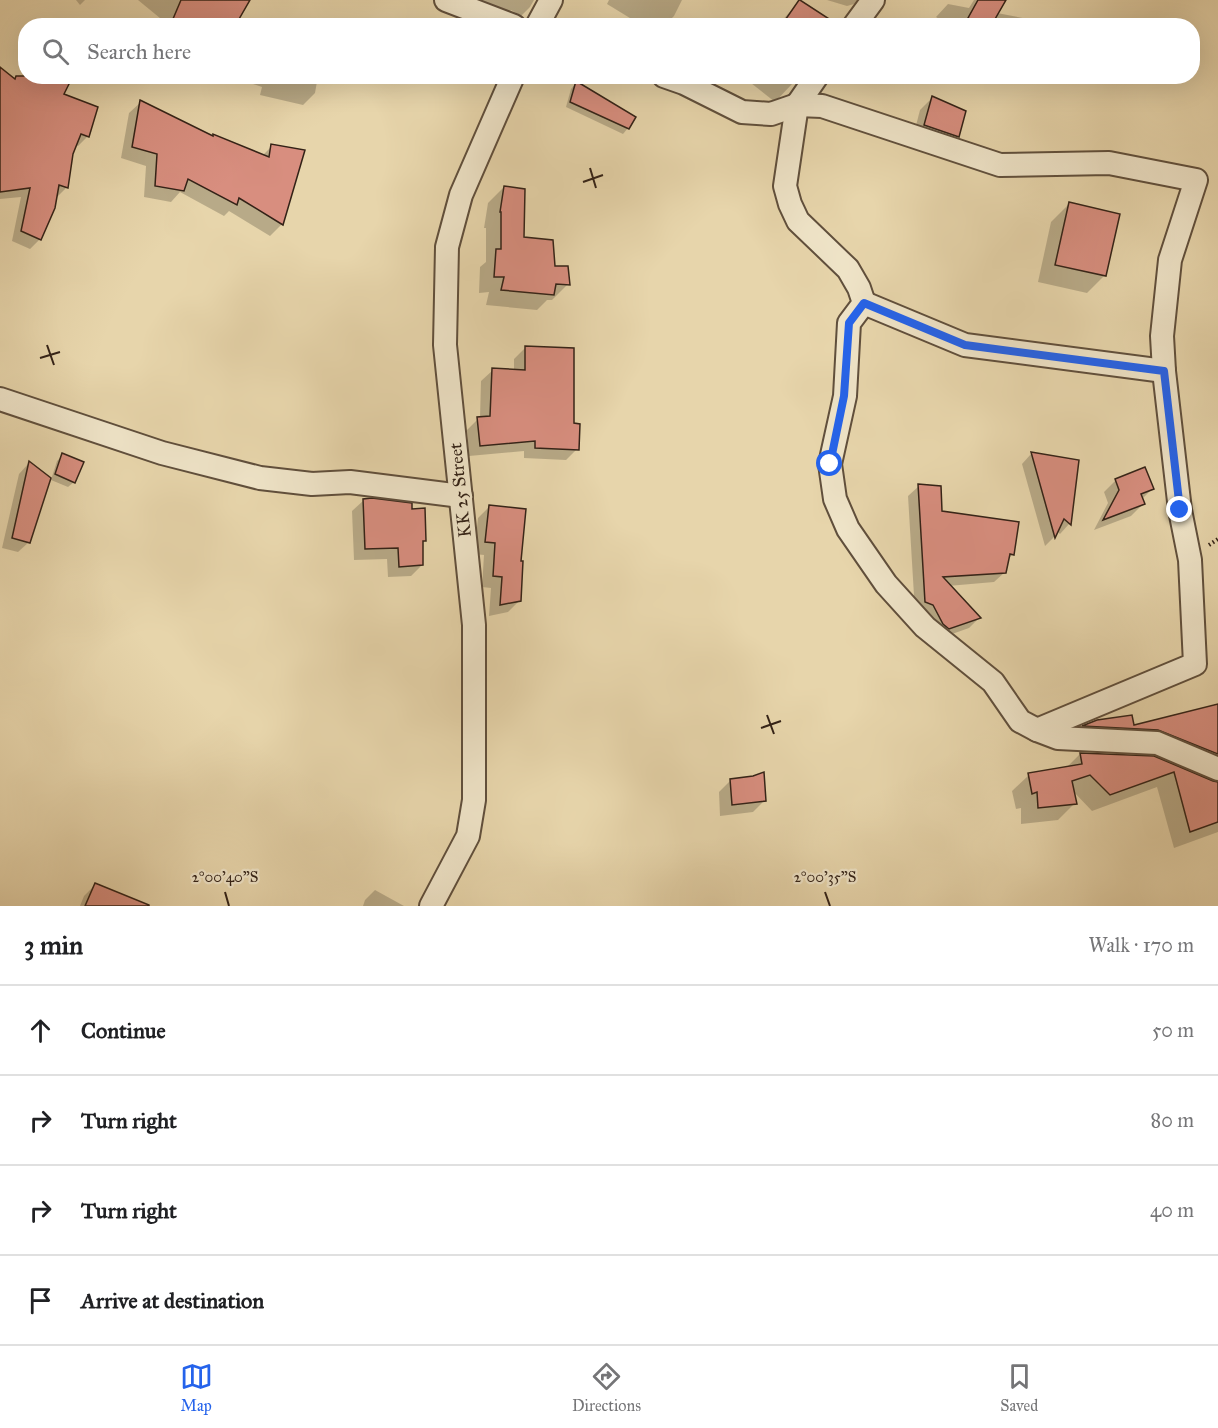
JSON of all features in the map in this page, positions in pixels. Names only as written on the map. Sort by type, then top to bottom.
[{"type":"street","points":[[446,0],[493,18]]},
{"type":"street","points":[[541,18],[550,0]]},
{"type":"street","points":[[860,18],[873,0]]},
{"type":"street","name":"KK 25 Street","points":[[431,906],[468,836],[474,800],[474,625],[445,345],[447,247],[461,195],[510,84]]},
{"type":"street","points":[[686,84],[742,112],[771,114],[796,105],[822,106],[1000,165],[1109,163],[1196,180],[1170,260],[1162,336],[1180,510],[1190,560],[1196,664],[1037,730]]},
{"type":"street","points":[[811,84],[796,105],[785,186],[798,221],[848,269],[859,288],[864,303],[965,345],[1164,371]]},
{"type":"street","points":[[864,303],[849,323],[844,396],[830,464],[835,499],[848,529],[886,584],[926,627],[993,682],[1020,721],[1058,738],[1156,743],[1218,769]]},
{"type":"street","points":[[0,399],[162,453],[260,478],[312,484],[350,482],[460,496]]},
{"type":"building","points":[[181,0],[250,0],[240,18],[173,18]]},
{"type":"building","points":[[800,0],[828,18],[787,18]]},
{"type":"building","points":[[978,0],[1006,0],[996,18],[968,18]]},
{"type":"building","points":[[0,67],[15,79],[18,76],[18,84],[69,84],[64,94],[98,107],[89,137],[81,134],[73,154],[68,188],[59,185],[55,208],[41,240],[21,231],[30,188],[0,192]]},
{"type":"building","points":[[575,84],[581,84],[636,117],[629,129],[570,102]]},
{"type":"building","points":[[932,96],[966,111],[959,137],[924,125]]},
{"type":"building","points":[[140,100],[213,136],[213,134],[269,157],[271,144],[305,150],[283,225],[239,198],[237,205],[188,179],[184,191],[155,186],[157,154],[132,147]]},
{"type":"building","points":[[504,186],[525,189],[524,237],[553,240],[555,266],[568,266],[570,285],[556,284],[554,295],[501,290],[504,277],[494,277],[496,249],[501,249],[500,212]]},
{"type":"building","points":[[1069,202],[1120,214],[1106,276],[1055,265]]},
{"type":"building","points":[[525,346],[574,348],[574,423],[580,424],[579,450],[535,448],[535,441],[480,446],[477,417],[490,416],[492,368],[525,370]]},
{"type":"building","points":[[1031,452],[1079,460],[1071,525],[1064,519],[1055,538]]},
{"type":"building","points":[[62,453],[84,462],[75,483],[55,474]]},
{"type":"building","points":[[29,461],[51,478],[30,543],[12,538]]},
{"type":"building","points":[[1145,467],[1154,489],[1141,494],[1145,504],[1103,520],[1119,490],[1115,479]]},
{"type":"building","points":[[918,484],[941,486],[942,511],[1019,522],[1014,555],[1010,554],[1006,573],[943,577],[981,618],[949,629],[943,624],[933,605],[925,602]]},
{"type":"building","points":[[363,499],[412,503],[412,509],[425,508],[426,541],[423,541],[423,565],[399,567],[398,548],[365,549]]},
{"type":"building","points":[[489,505],[526,509],[521,561],[523,561],[521,601],[500,605],[502,577],[493,576],[495,543],[485,542]]},
{"type":"building","points":[[1218,704],[1218,754],[1158,730],[1082,726],[1097,720],[1132,715],[1134,725]]},
{"type":"building","points":[[1080,753],[1154,756],[1218,782],[1218,822],[1190,832],[1174,772],[1110,795],[1090,775],[1072,781],[1077,804],[1038,808],[1037,792],[1032,794],[1028,773],[1082,764]]},
{"type":"building","points":[[764,772],[766,801],[732,805],[730,779]]},
{"type":"building","points":[[95,883],[149,905],[149,906],[85,906]]},
{"type":"route","points":[[830,464],[844,396],[849,323],[864,303],[965,345],[1164,371],[1180,510]]}]
